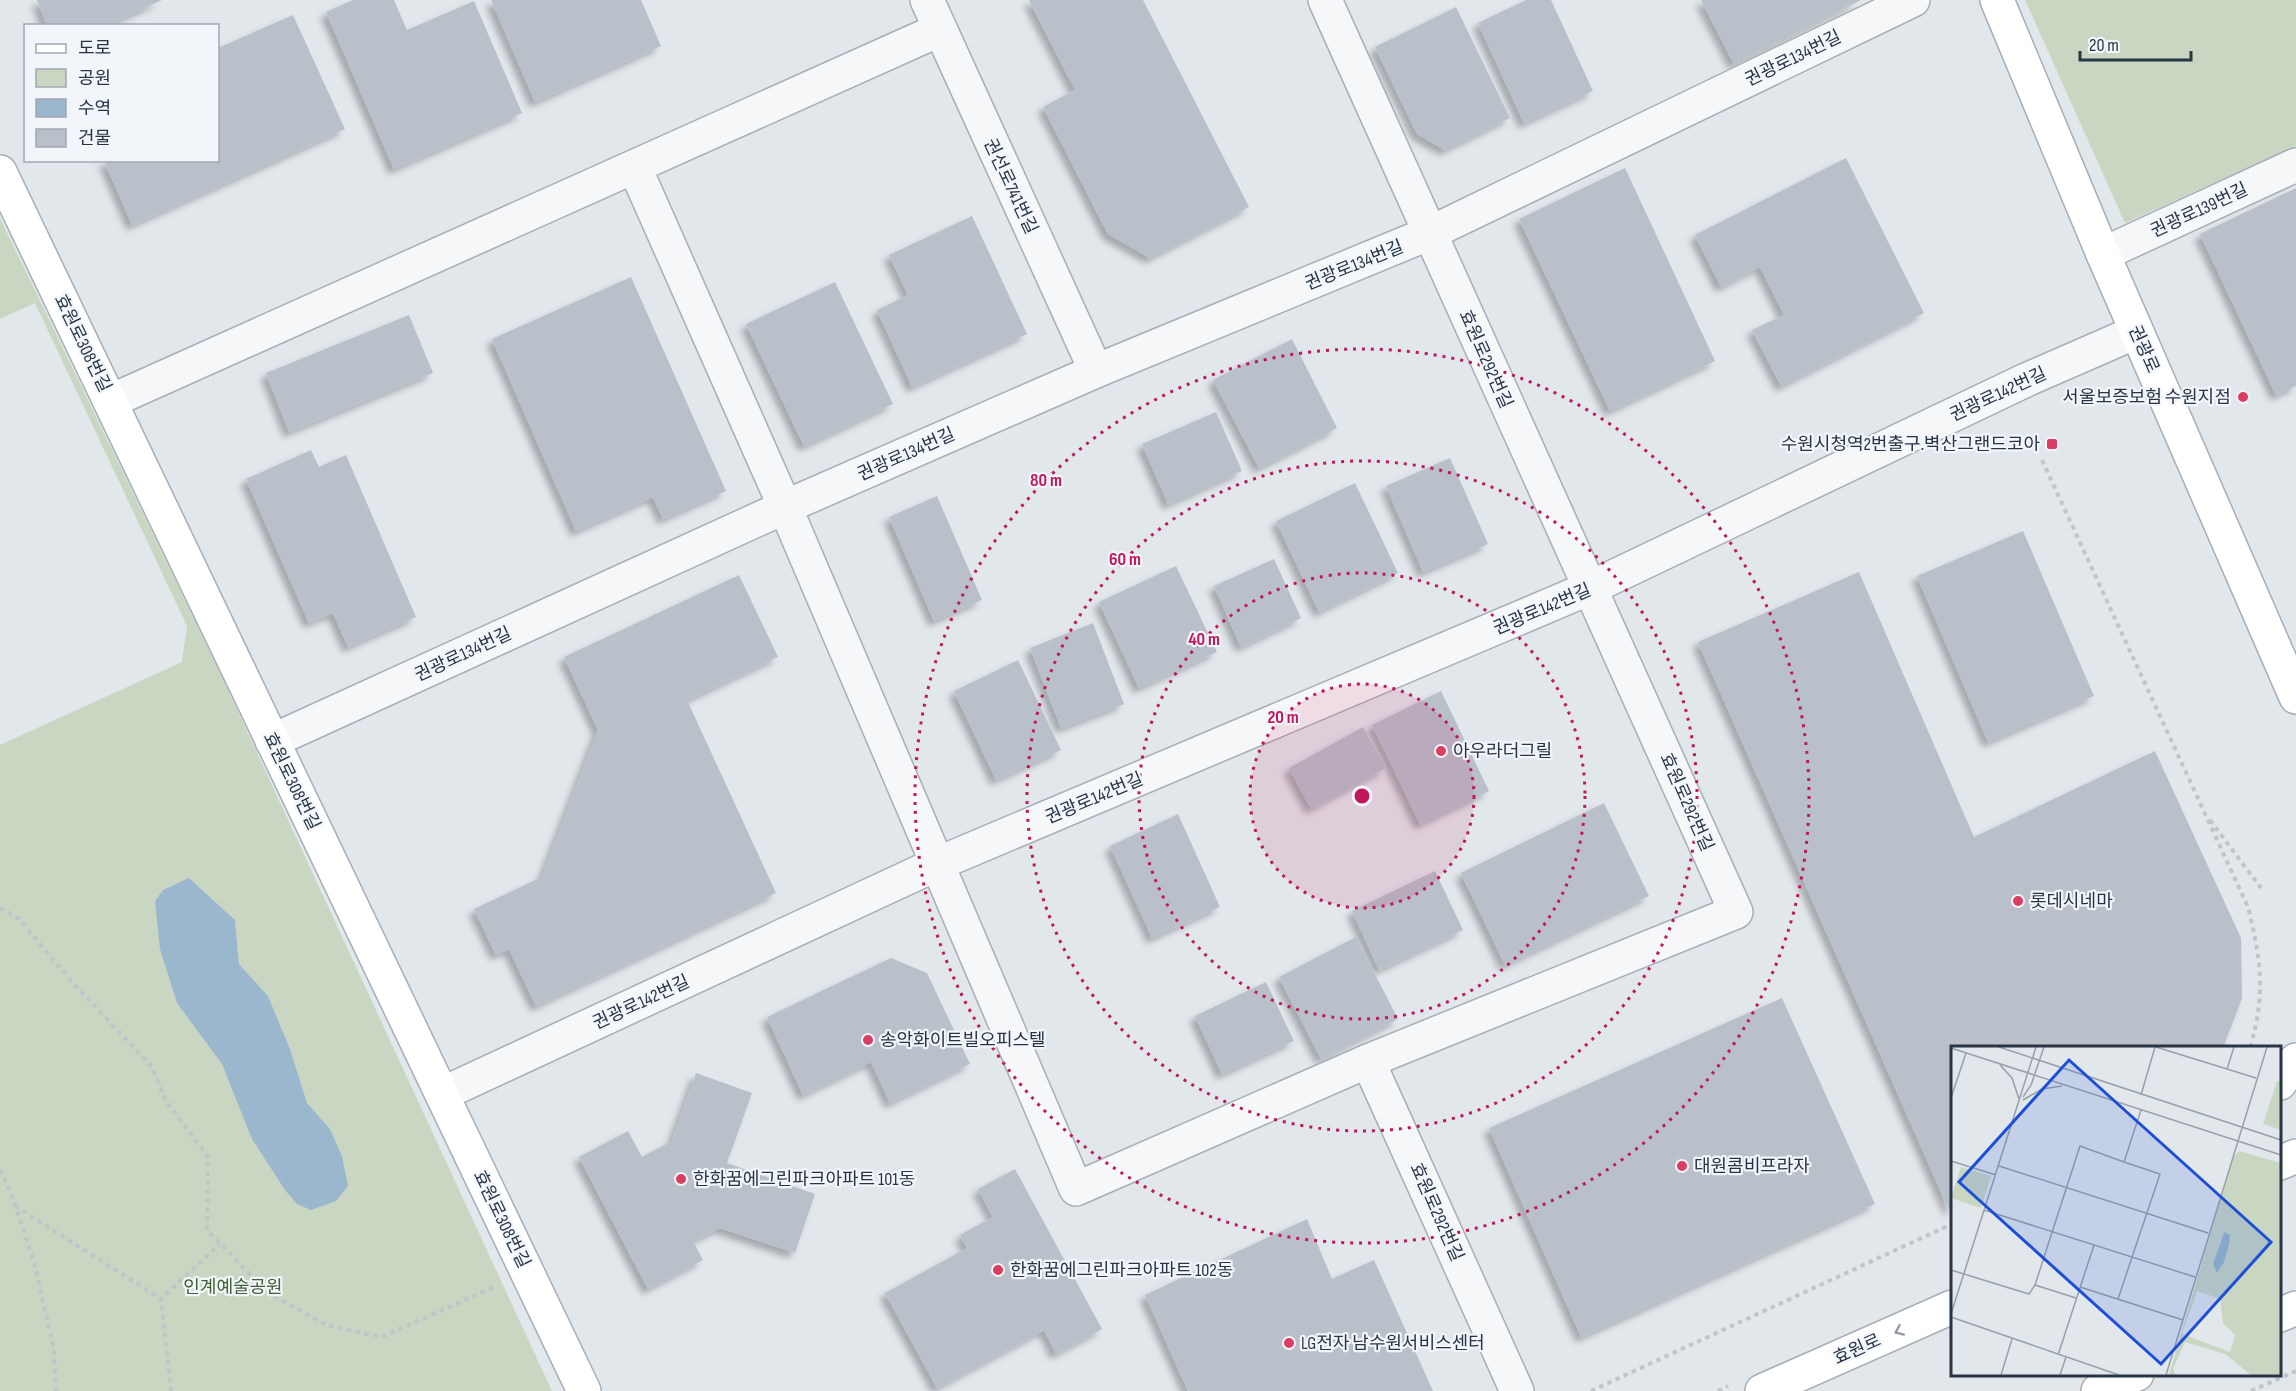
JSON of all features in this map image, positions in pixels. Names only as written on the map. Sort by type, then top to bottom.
[{"type":"street","name":"권선로741번길","points":[[927,0],[1096,371]]},
{"type":"street","name":"효원로292번길","points":[[1325,0],[1736,912],[1368,1061],[1517,1391]]},
{"type":"street","name":"권광로134번길","points":[[272,741],[785,507],[1096,371],[1430,234],[1913,0]]},
{"type":"street","name":"권광로","points":[[1996,0],[2136,332],[2296,697]]},
{"type":"street","points":[[111,401],[939,30]]},
{"type":"street","name":"권광로139번길","points":[[2103,254],[2296,165]]},
{"type":"street","points":[[635,168],[785,507],[1076,1189],[1368,1061]]},
{"type":"street","name":"효원로308번길","points":[[0,172],[584,1391]]},
{"type":"street","name":"권광로142번길","points":[[442,1094],[937,864],[1590,588],[2026,380],[2136,332]]},
{"type":"street","points":[[2281,1082],[2296,1060]]},
{"type":"street","points":[[2281,1163],[2296,1156]]},
{"type":"street","name":"효원로","points":[[1762,1391],[1951,1308]]},
{"type":"street","points":[[2281,1315],[2296,1308]]},
{"type":"street","points":[[2098,1391],[2132,1376]]},
{"type":"path","points":[[2042,460],[2248,907],[2259,952],[2261,985],[2257,1024],[2250,1046]]},
{"type":"path","points":[[2204,812],[2261,888]]},
{"type":"path","points":[[0,908],[19,919],[71,981],[152,1066],[166,1101],[208,1157],[207,1230],[267,1292],[326,1325],[382,1337],[528,1272]]},
{"type":"path","points":[[0,1170],[10,1190],[34,1262],[54,1350],[56,1391]]},
{"type":"path","points":[[15,1206],[161,1299]]},
{"type":"path","points":[[1591,1391],[1951,1225]]},
{"type":"path","points":[[161,1299],[220,1244]]},
{"type":"path","points":[[161,1299],[171,1391]]},
{"type":"path","points":[[2251,1391],[2296,1371]]},
{"type":"green space","points":[[2025,0],[2296,0],[2296,146],[2125,223]]},
{"type":"green space","name":"인계예술공원","points":[[0,218],[222,677],[552,1391],[0,1391],[0,745],[182,662],[187,626],[35,303],[0,319]],"holes":[[[189,878],[235,920],[239,964],[268,996],[290,1049],[307,1103],[330,1129],[342,1156],[235,1095],[222,1064],[202,1036]]]},
{"type":"water","points":[[189,878],[235,920],[239,964],[268,996],[290,1049],[307,1103],[330,1129],[342,1156],[348,1186],[336,1201],[311,1210],[297,1204],[285,1190],[252,1139],[222,1064],[177,1003],[160,949],[155,901],[163,890]]},
{"type":"building","points":[[37,0],[162,0],[110,24],[46,24]]},
{"type":"building","points":[[353,0],[394,0],[407,30],[474,1],[522,113],[394,169],[326,12]]},
{"type":"building","points":[[491,0],[641,0],[661,46],[535,102]]},
{"type":"building","points":[[1029,0],[1143,0],[1249,207],[1150,258],[1108,234],[1043,107],[1075,90]]},
{"type":"building","points":[[1526,0],[1551,0],[1593,91],[1524,123],[1478,23]]},
{"type":"building","points":[[1701,0],[1861,0],[1734,64]]},
{"type":"building","points":[[1456,7],[1510,118],[1445,150],[1417,134],[1375,47]]},
{"type":"building","points":[[293,15],[345,129],[132,225],[105,162],[219,162],[219,48]]},
{"type":"building","points":[[1846,158],[1924,313],[1781,386],[1752,330],[1784,315],[1760,267],[1721,287],[1695,235]]},
{"type":"building","points":[[1625,168],[1715,361],[1610,411],[1519,219]]},
{"type":"building","points":[[2296,188],[2296,386],[2276,395],[2200,234]]},
{"type":"building","points":[[972,216],[1027,334],[912,387],[877,310],[908,295],[889,255]]},
{"type":"building","points":[[631,277],[726,491],[663,519],[653,497],[576,531],[492,339]]},
{"type":"building","points":[[835,282],[893,404],[804,446],[746,324]]},
{"type":"building","points":[[409,315],[433,373],[289,432],[266,373]]},
{"type":"building","points":[[1292,339],[1337,428],[1259,468],[1213,380]]},
{"type":"building","points":[[1216,412],[1242,471],[1168,504],[1142,444]]},
{"type":"building","points":[[311,450],[319,467],[346,455],[416,617],[348,647],[333,613],[309,623],[246,479]]},
{"type":"building","points":[[1450,458],[1488,544],[1423,572],[1386,486]]},
{"type":"building","points":[[1355,483],[1398,573],[1319,612],[1276,521]]},
{"type":"building","points":[[937,496],[982,600],[934,621],[889,517]]},
{"type":"building","points":[[2023,531],[2094,696],[1988,742],[1917,576]]},
{"type":"building","points":[[1274,559],[1301,618],[1241,647],[1214,586]]},
{"type":"building","points":[[1176,566],[1217,652],[1139,688],[1099,602]]},
{"type":"building","name":"롯데시네마","points":[[1859,572],[1974,837],[2155,751],[2241,938],[2242,998],[2224,1046],[1951,1046],[1951,1209],[1949,1210],[1698,642]]},
{"type":"building","points":[[739,575],[778,657],[687,700],[776,893],[536,1006],[509,949],[496,955],[474,909],[542,877],[598,730],[564,657]]},
{"type":"building","points":[[1093,623],[1124,704],[1061,728],[1030,648]]},
{"type":"building","points":[[1018,660],[1061,750],[996,780],[954,691]]},
{"type":"building","points":[[1441,691],[1489,791],[1420,824],[1372,725]]},
{"type":"building","points":[[1363,727],[1386,768],[1311,809],[1289,768]]},
{"type":"building","points":[[1604,803],[1649,896],[1505,965],[1461,873]]},
{"type":"building","points":[[1178,814],[1220,907],[1152,938],[1110,846]]},
{"type":"building","points":[[1435,871],[1463,930],[1379,970],[1352,911]]},
{"type":"building","points":[[1356,937],[1398,1019],[1321,1059],[1279,977]]},
{"type":"building","name":"송악화이트빌오피스텔","points":[[891,958],[927,973],[970,1064],[890,1103],[871,1062],[803,1095],[767,1017]]},
{"type":"building","points":[[1266,982],[1294,1041],[1222,1074],[1195,1016]]},
{"type":"building","name":"대원콤비프라자","points":[[1782,998],[1875,1204],[1581,1337],[1489,1128]]},
{"type":"building","name":"한화꿈에그린파크아파트 101동","points":[[696,1073],[752,1093],[727,1163],[815,1194],[795,1253],[720,1228],[693,1241],[703,1260],[648,1289],[579,1157],[628,1131],[642,1157],[672,1141]]},
{"type":"building","name":"한화꿈에그린파크아파트 102동","points":[[1015,1169],[1102,1329],[1056,1354],[1044,1330],[937,1388],[885,1293],[967,1248],[960,1235],[993,1217],[978,1189]]},
{"type":"building","name":"LG전자 남수원서비스센터","points":[[1307,1219],[1332,1279],[1374,1260],[1433,1391],[1188,1391],[1145,1295]]},
{"type":"place","name":"서울보증보험 수원지점","points":[[2243,397]]},
{"type":"place","name":"수원시청역2번출구.벽산그랜드코아","points":[[2052,444]]},
{"type":"place","name":"아우라더그릴","points":[[1441,751]]},
{"type":"place","name":"롯데시네마","points":[[2018,901]]},
{"type":"place","name":"송악화이트빌오피스텔","points":[[868,1040]]},
{"type":"place","name":"대원콤비프라자","points":[[1682,1166]]},
{"type":"place","name":"한화꿈에그린파크아파트 101동","points":[[681,1179]]},
{"type":"place","name":"한화꿈에그린파크아파트 102동","points":[[998,1270]]},
{"type":"place","name":"LG전자 남수원서비스센터","points":[[1289,1343]]}]
